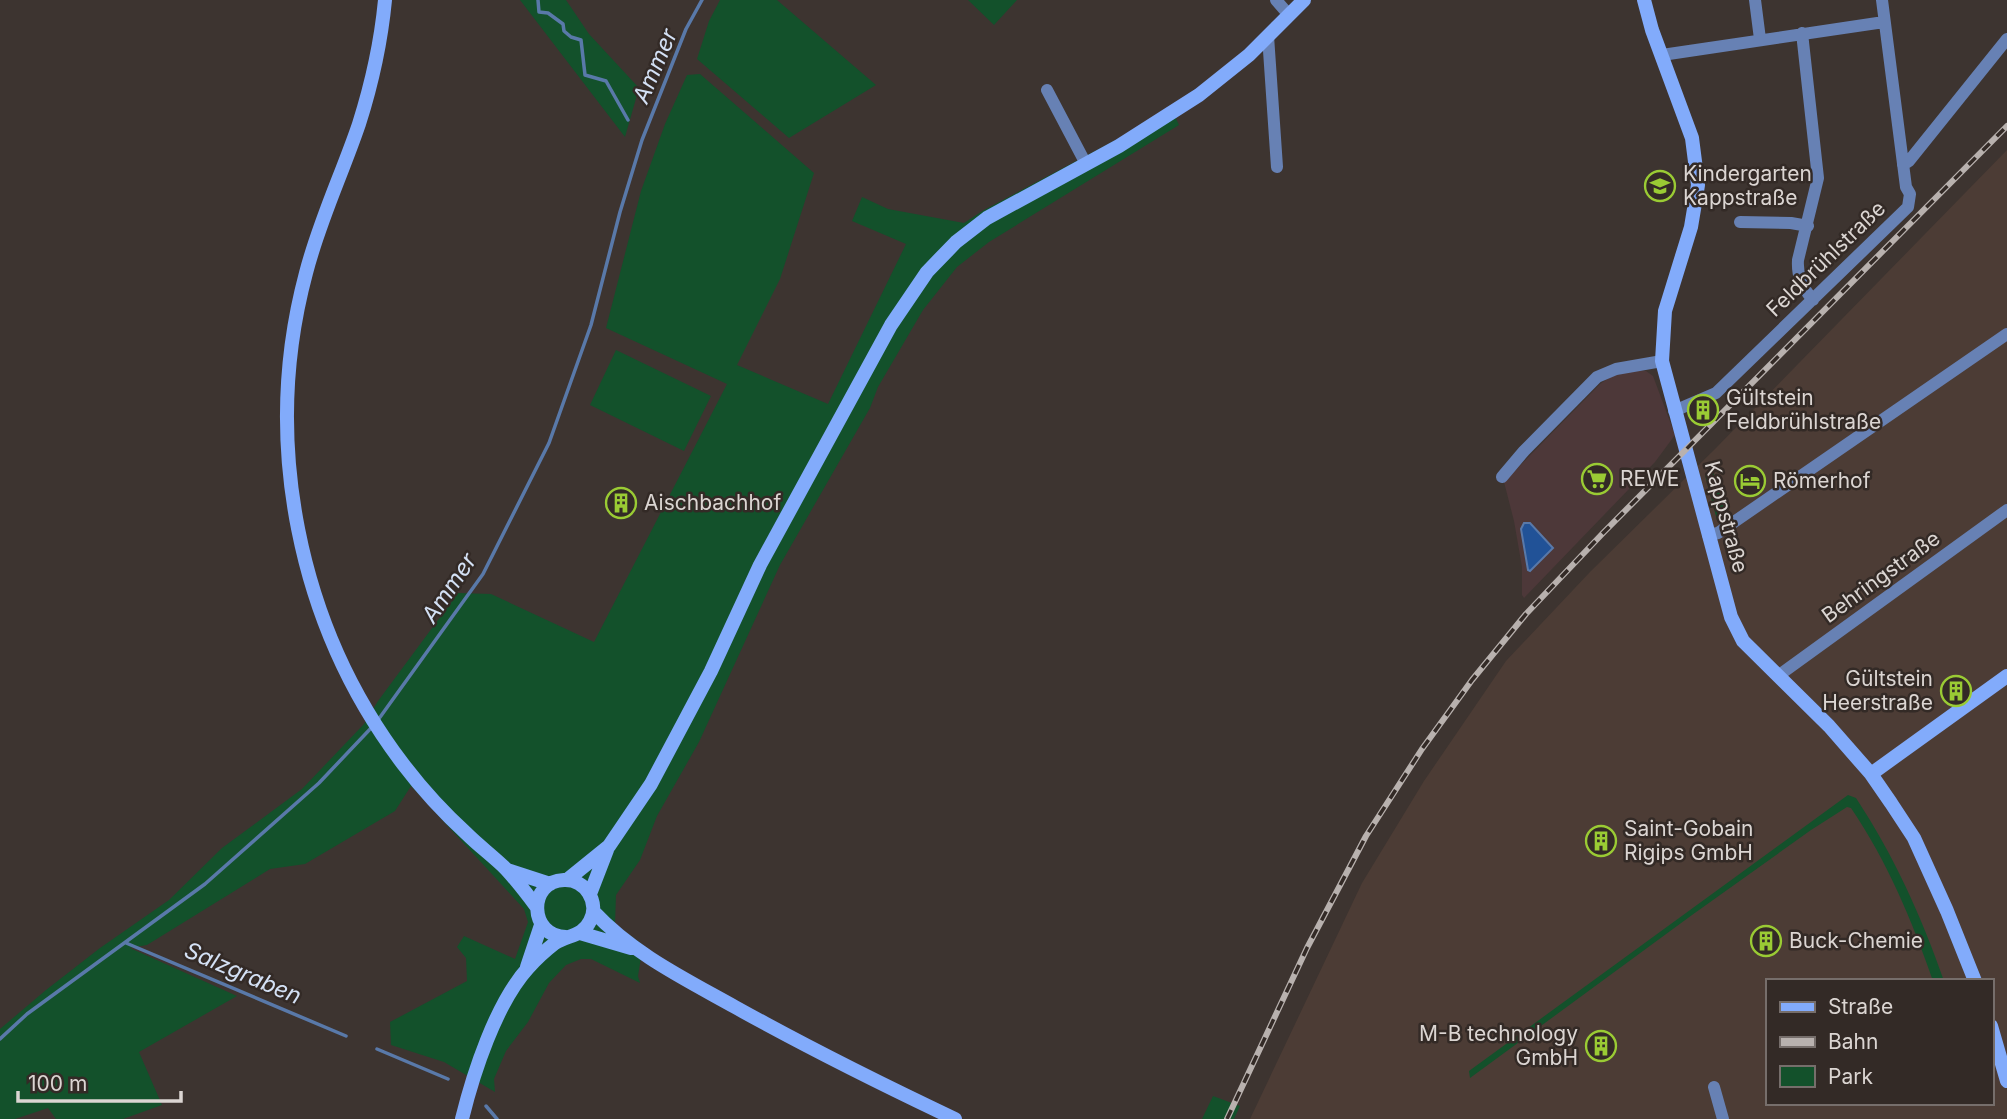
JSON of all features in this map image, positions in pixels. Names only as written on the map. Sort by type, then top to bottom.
[{"type":"street","points":[[385,0],[378,51],[364,107],[316,238],[303,282],[293,333],[287,407],[290,485],[305,561],[330,635],[366,709],[389,745],[442,811],[506,869],[536,906]]},
{"type":"street","points":[[1276,0],[1289,15]]},
{"type":"street","points":[[527,969],[556,943],[587,926],[593,912],[590,894],[609,846],[644,796],[668,754],[711,671],[760,565],[915,286],[941,256],[970,230],[1007,206],[1176,111],[1228,73],[1304,0]]},
{"type":"street","name":"Kappstraße","points":[[1644,0],[1692,138],[1698,185],[1691,227],[1665,311],[1662,361],[1731,617],[1743,641],[1829,726],[1871,774],[1914,838],[1974,979]]},
{"type":"street","points":[[1755,0],[1760,39]]},
{"type":"street","points":[[1882,0],[1903,165],[1909,162],[2007,39]]},
{"type":"street","points":[[1662,55],[1884,22]]},
{"type":"street","points":[[1802,33],[1818,178],[1798,260],[1798,272],[1806,292],[1813,300]]},
{"type":"street","points":[[1268,36],[1277,167]]},
{"type":"street","points":[[1047,90],[1086,164]]},
{"type":"street","name":"Feldbrühlstraße","points":[[1674,411],[1716,393],[1908,207],[1910,194],[1906,187],[1903,165]]},
{"type":"street","points":[[1740,222],[1808,226]]},
{"type":"street","points":[[1708,535],[1718,533],[2007,334]]},
{"type":"street","points":[[1502,477],[1532,442],[1597,377],[1616,369],[1662,361]]},
{"type":"street","name":"Behringstraße","points":[[1778,676],[2007,510]]},
{"type":"street","points":[[1871,774],[2007,676]]},
{"type":"street","points":[[506,869],[550,884],[568,880],[609,846]]},
{"type":"street","points":[[568,880],[582,886],[590,894]]},
{"type":"street","points":[[550,884],[539,896],[536,906],[541,925],[552,934],[573,935],[635,950]]},
{"type":"street","points":[[593,912],[635,950],[792,1038],[955,1119]]},
{"type":"street","points":[[462,1119],[485,1048],[505,1005],[527,969],[541,925]]},
{"type":"street","points":[[1993,1033],[2007,1081]]},
{"type":"street","points":[[1714,1087],[1723,1110],[1723,1119]]},
{"type":"shaded area","points":[[2007,150],[2007,1119],[1250,1119],[1362,883],[1424,781],[1506,661],[1590,572],[1715,449]]},
{"type":"shaded area","points":[[1631,371],[1646,371],[1653,376],[1675,435],[1655,462],[1524,598],[1522,567],[1504,482],[1600,384],[1610,377]]},
{"type":"green space","points":[[520,0],[566,0],[589,34],[639,88],[625,137]]},
{"type":"green space","points":[[720,0],[777,0],[876,85],[789,138],[697,59],[709,21]]},
{"type":"green space","points":[[968,0],[1017,0],[994,25]]},
{"type":"green space","points":[[700,74],[814,173],[780,279],[737,365],[828,404],[906,244],[852,221],[862,197],[888,209],[964,223],[1172,110],[1179,125],[989,242],[957,267],[923,310],[780,565],[699,742],[657,816],[640,860],[616,895],[615,924],[643,945],[638,976],[640,983],[591,959],[581,959],[566,965],[549,983],[528,1022],[506,1051],[494,1079],[495,1092],[444,1062],[391,1045],[390,1022],[467,981],[466,958],[457,947],[464,936],[515,959],[528,922],[524,909],[411,786],[395,811],[305,864],[270,869],[147,945],[130,948],[237,996],[139,1052],[162,1105],[123,1119],[56,1119],[48,1108],[15,1119],[0,1119],[0,1029],[100,948],[169,900],[222,848],[302,789],[364,724],[458,593],[491,594],[594,642],[727,384],[606,328],[641,191],[665,124],[687,75]]},
{"type":"green space","points":[[616,350],[711,396],[684,451],[590,405]]},
{"type":"green space","points":[[1717,461],[1718,468],[1713,471],[1726,515],[1734,515],[1725,521],[1717,520],[1705,475]]},
{"type":"green space","points":[[1848,795],[1856,798],[1894,864],[1916,909],[1943,979],[1932,979],[1887,870],[1864,828],[1851,808],[1847,807],[1692,915],[1470,1078],[1469,1071]]},
{"type":"green space","points":[[1213,1096],[1240,1106],[1234,1119],[1202,1119]]},
{"type":"water","points":[[1524,523],[1530,523],[1553,548],[1530,571],[1521,529]]},
{"type":"waterway","points":[[538,0],[539,12],[548,13],[563,24],[564,31],[571,37],[581,40],[585,75],[606,81],[628,120]]},
{"type":"waterway","name":"Ammer","points":[[378,720],[483,574],[549,443],[591,325],[642,140],[686,29],[702,0]]},
{"type":"waterway","name":"Ammer","points":[[0,1039],[27,1014],[205,884],[319,783],[373,726]]},
{"type":"waterway","name":"Salzgraben","points":[[126,943],[346,1036]]},
{"type":"waterway","name":"Salzgraben","points":[[377,1049],[448,1079]]},
{"type":"waterway","name":"Salzgraben","points":[[486,1106],[497,1119]]},
{"type":"railway","points":[[1227,1119],[1307,948],[1366,836],[1422,749],[1472,680],[1526,614],[1604,532],[2007,126]]},
{"type":"place","name":"Kindergarten Kappstraße","points":[[1660,186]]},
{"type":"place","name":"Gültstein Feldbrühlstraße","points":[[1703,410]]},
{"type":"place","name":"REWE","points":[[1597,479]]},
{"type":"place","name":"Römerhof","points":[[1750,481]]},
{"type":"place","name":"Aischbachhof","points":[[621,503]]},
{"type":"place","name":"Gültstein Heerstraße","points":[[1956,691]]},
{"type":"place","name":"Saint-Gobain Rigips GmbH","points":[[1601,841]]},
{"type":"place","name":"Buck-Chemie","points":[[1766,941]]},
{"type":"place","name":"M-B technology GmbH","points":[[1601,1046]]}]
